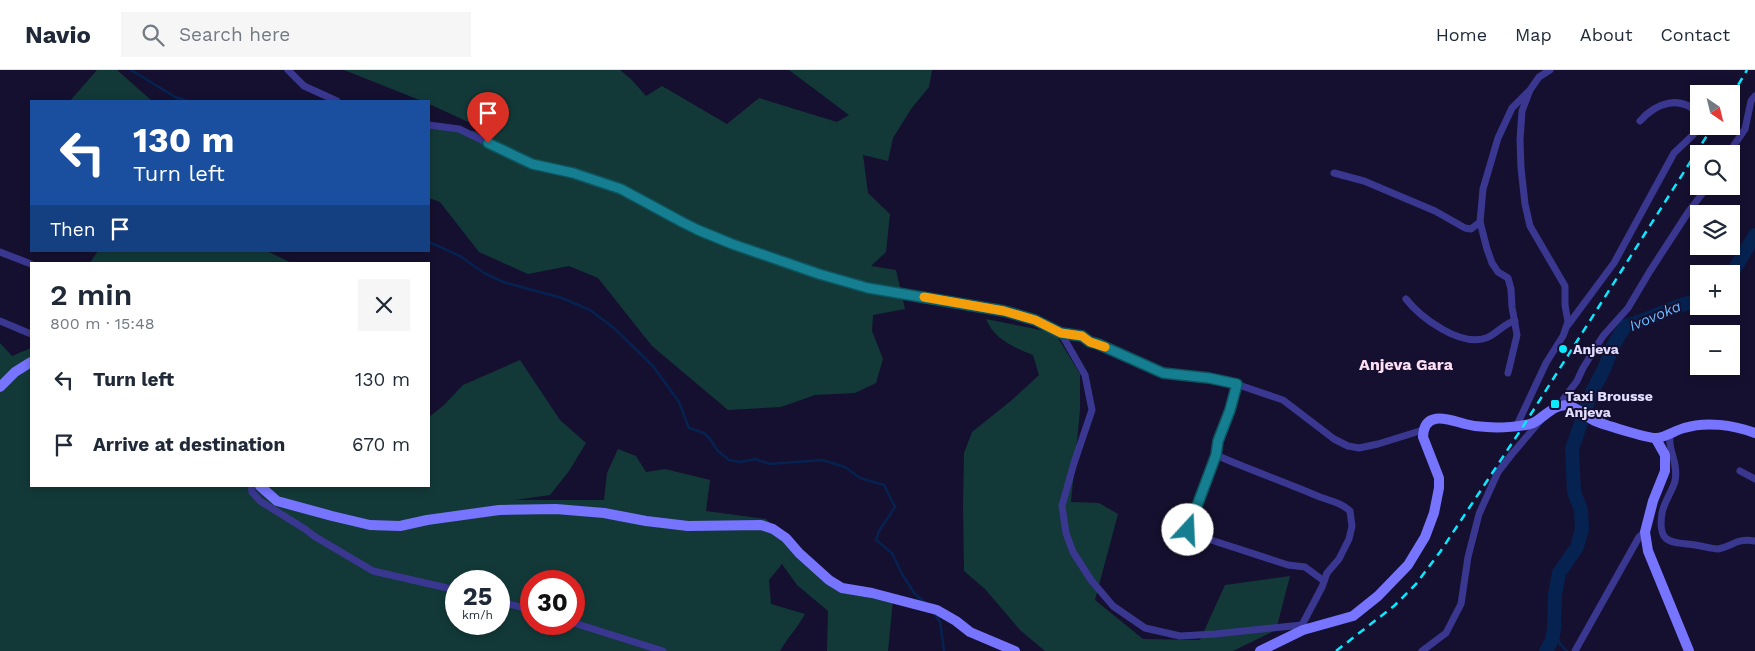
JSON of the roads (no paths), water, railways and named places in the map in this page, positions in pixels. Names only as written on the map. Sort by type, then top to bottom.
[{"type":"street","points":[[288,70],[304,86],[335,100]]},
{"type":"street","points":[[1508,372],[1517,335],[1511,289],[1508,278],[1498,272],[1486,249],[1480,222],[1483,189],[1498,138],[1512,108],[1530,90],[1539,77],[1550,70]]},
{"type":"street","points":[[1530,90],[1522,111],[1520,140],[1525,204],[1530,226],[1565,286],[1568,325]]},
{"type":"street","points":[[1734,145],[1745,129],[1751,101],[1755,96]]},
{"type":"street","points":[[1640,121],[1649,111],[1664,104],[1681,102],[1690,108]]},
{"type":"street","points":[[430,125],[459,129],[532,164],[573,173],[621,189],[698,230],[732,244],[819,274],[868,288],[1004,311],[1035,320],[1061,333],[1082,336],[1090,342],[1163,373],[1209,378],[1237,384],[1283,400],[1334,439],[1348,446],[1359,448],[1424,430],[1428,424],[1436,419],[1443,418],[1465,424],[1489,427],[1517,425],[1532,423],[1558,406],[1577,381],[1603,336],[1628,308],[1650,271],[1701,195]]},
{"type":"street","points":[[1517,425],[1546,363],[1568,325],[1614,263],[1674,153],[1694,135]]},
{"type":"street","points":[[1334,173],[1364,181],[1434,211],[1465,228],[1471,229],[1480,222]]},
{"type":"street","points":[[0,252],[30,264]]},
{"type":"street","points":[[1406,299],[1414,309],[1442,328],[1467,340],[1486,338],[1509,322],[1515,321]]},
{"type":"street","points":[[0,322],[30,334]]},
{"type":"street","points":[[1061,333],[1085,375],[1092,410],[1062,506],[1066,533],[1073,552],[1091,580],[1113,606],[1145,628],[1180,636],[1215,634],[1302,628],[1353,616],[1401,574],[1425,537],[1434,513],[1439,478],[1426,445],[1424,430]]},
{"type":"street","points":[[0,387],[15,372],[30,363]]},
{"type":"street","points":[[1237,384],[1230,410],[1218,441],[1216,455],[1188,530],[1208,539],[1288,565],[1305,567],[1324,581]]},
{"type":"street","points":[[1558,406],[1570,406],[1594,420],[1656,439],[1666,455],[1665,472],[1653,501],[1645,532],[1648,551],[1689,651]]},
{"type":"street","points":[[1422,651],[1446,633],[1461,604],[1468,557],[1479,514],[1498,472],[1545,415]]},
{"type":"street","points":[[1656,439],[1685,427],[1716,425],[1742,428],[1755,433]]},
{"type":"street","points":[[1671,432],[1669,446],[1675,459],[1676,470],[1675,482],[1662,511],[1662,530],[1664,536],[1671,543],[1710,548],[1718,548],[1739,540],[1755,541]]},
{"type":"street","points":[[1216,455],[1330,501],[1343,504],[1350,511],[1352,526],[1349,539],[1339,559],[1327,573],[1302,628],[1260,651]]},
{"type":"street","points":[[1740,471],[1755,480]]},
{"type":"street","points":[[251,487],[252,492],[265,506],[373,571],[445,587]]},
{"type":"street","points":[[261,487],[277,501],[370,525],[400,526],[427,520],[499,510],[556,509],[604,513],[688,526],[761,525],[773,529],[786,538],[799,553],[829,580],[842,588],[872,593],[938,610],[956,620],[970,632],[1015,651]]},
{"type":"street","points":[[1575,651],[1639,537],[1645,532]]},
{"type":"street","points":[[585,626],[663,651]]},
{"type":"waterway","points":[[131,70],[175,97],[185,100]]},
{"type":"waterway","name":"Ivovoka","points":[[1737,265],[1755,235]]},
{"type":"waterway","points":[[430,242],[460,256],[484,273],[503,282],[562,298],[590,310],[614,328],[653,366],[679,402],[689,428],[704,433],[717,450],[729,460],[740,462],[755,459],[770,464],[822,460],[845,467],[860,478],[884,485],[895,507],[879,531],[876,540],[892,553],[902,574],[915,594],[928,605]]},
{"type":"waterway","name":"Ivovoka","points":[[1546,651],[1552,640],[1554,629],[1555,595],[1559,573],[1577,547],[1582,529],[1581,510],[1574,492],[1572,449],[1590,396],[1613,346],[1625,326],[1690,303]]},
{"type":"waterway","points":[[934,613],[940,622],[944,651]]},
{"type":"waterway","points":[[1554,629],[1560,644],[1567,651]]},
{"type":"railway","points":[[1738,85],[1747,70]]},
{"type":"railway","points":[[1336,651],[1394,606],[1416,584],[1440,552],[1524,425],[1707,135]]},
{"type":"place","name":"Anjeva","points":[[1563,349]]},
{"type":"place","name":"Taxi Brousse Anjeva","points":[[1555,404]]},
{"type":"district","name":"Anjeva Gara","points":[[1406,364]]}]
